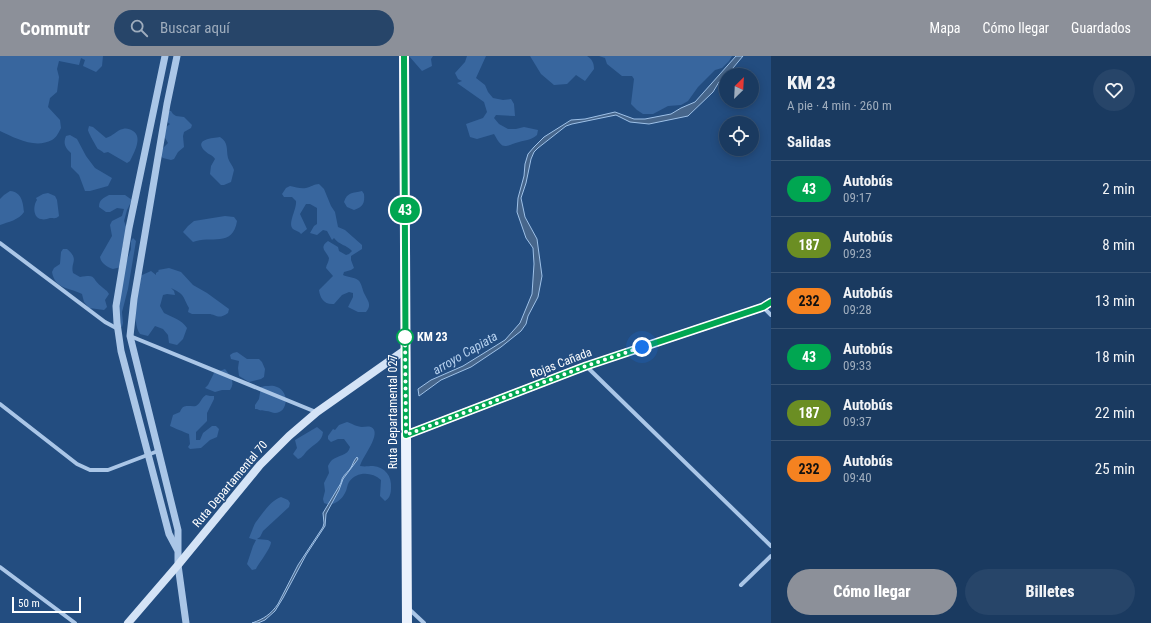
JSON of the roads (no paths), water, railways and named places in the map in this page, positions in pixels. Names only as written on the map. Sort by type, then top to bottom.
[{"type":"main road","name":"Ruta Departamental 027","points":[[404,56],[407,623]]},
{"type":"main road","name":"Rojas Cañada","points":[[406,435],[586,366],[763,307],[771,302]]},
{"type":"main road","name":"Ruta Departamental 70","points":[[128,623],[178,566],[260,465],[289,436],[317,412],[405,350]]},
{"type":"street","points":[[164,56],[129,228],[116,306],[121,351],[169,534],[178,551]]},
{"type":"street","points":[[178,56],[167,104],[134,298],[130,336],[178,530],[178,566],[186,623]]},
{"type":"street","points":[[0,243],[105,322],[118,329]]},
{"type":"street","points":[[763,307],[771,314]]},
{"type":"street","points":[[130,336],[317,412]]},
{"type":"street","points":[[586,366],[771,546]]},
{"type":"street","points":[[0,404],[77,464],[90,470],[108,470],[158,451]]},
{"type":"street","points":[[741,585],[771,556]]},
{"type":"street","points":[[0,567],[74,623]]},
{"type":"street","points":[[407,608],[424,623]]},
{"type":"place","name":"KM 23","points":[[405,337]]},
{"type":"water label","name":"arroyo Capiata","points":[[465,353]]}]
